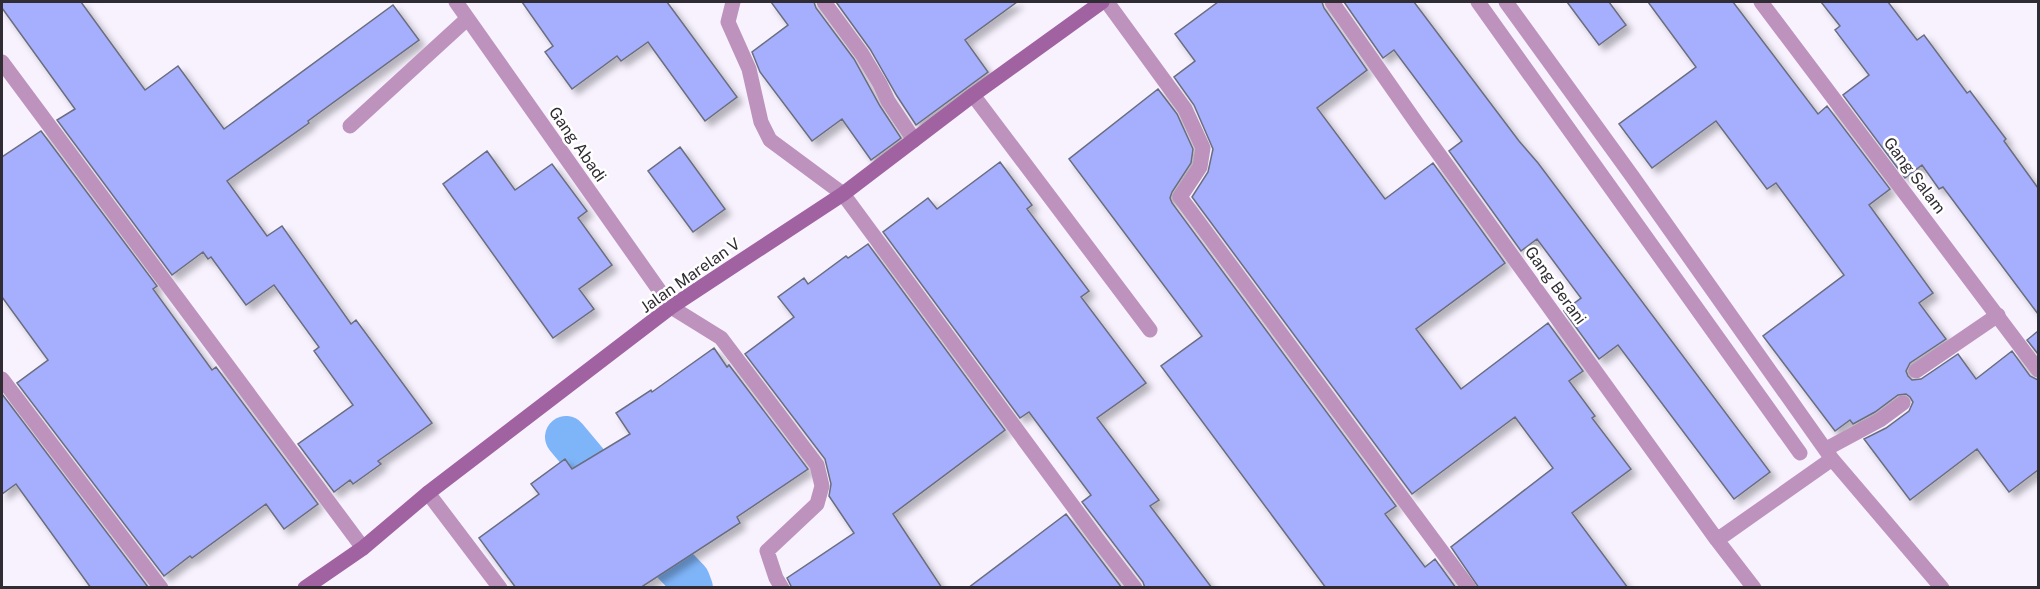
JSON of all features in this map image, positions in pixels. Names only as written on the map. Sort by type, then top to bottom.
[{"type":"street","name":"Gang Abadi","points":[[456,2],[671,308]]},
{"type":"street","points":[[733,2],[729,22],[749,69],[761,122],[770,140],[843,194],[1135,588]]},
{"type":"street","points":[[824,2],[862,54],[888,101],[914,140]]},
{"type":"street","name":"Jalan Marelan V","points":[[305,588],[363,548],[428,492],[671,308],[843,194],[973,95],[1102,2]]},
{"type":"street","points":[[1107,2],[1185,109],[1203,148],[1200,167],[1180,196],[1469,588]]},
{"type":"street","name":"Gang Berani","points":[[1332,2],[1420,128],[1754,588]]},
{"type":"street","points":[[1478,2],[1800,453]]},
{"type":"street","points":[[1506,2],[1829,454],[1942,588]]},
{"type":"street","name":"Gang Salam","points":[[1761,2],[2038,370]]},
{"type":"street","points":[[350,126],[467,19]]},
{"type":"street","points":[[2,62],[363,548]]},
{"type":"street","points":[[973,95],[1150,330]]},
{"type":"street","points":[[671,308],[721,338],[817,465],[822,486],[818,504],[767,551],[776,578],[782,588]]},
{"type":"street","points":[[1916,371],[1998,315]]},
{"type":"street","points":[[2,379],[161,588]]},
{"type":"street","points":[[1717,540],[1829,454],[1903,403]]},
{"type":"street","points":[[428,492],[500,588]]},
{"type":"building","points":[[2,2],[81,2],[145,90],[178,66],[224,129],[393,5],[419,40],[227,181],[267,236],[282,226],[351,324],[356,320],[432,423],[378,461],[381,464],[353,484],[350,480],[334,492],[298,444],[353,405],[314,351],[319,347],[274,285],[246,305],[211,257],[208,259],[203,252],[172,275],[57,120],[75,109],[2,8]]},
{"type":"building","points":[[522,2],[667,2],[737,97],[705,121],[648,42],[621,61],[617,56],[572,89],[545,52],[553,46]]},
{"type":"building","points":[[771,2],[814,2],[816,8],[854,59],[901,138],[871,160],[842,119],[812,141],[760,72],[752,52],[788,25]]},
{"type":"building","points":[[836,2],[1017,2],[965,40],[988,72],[916,125],[870,49]]},
{"type":"building","points":[[1218,2],[1322,2],[1367,70],[1317,108],[1385,199],[1433,163],[1505,263],[1416,329],[1461,389],[1548,323],[1583,371],[1569,381],[1595,416],[1592,418],[1631,469],[1572,513],[1628,588],[1479,588],[1451,547],[1553,468],[1515,417],[1412,494],[1192,197],[1208,172],[1213,149],[1194,105],[1174,77],[1195,61],[1175,34]]},
{"type":"building","points":[[1344,2],[1414,2],[1770,472],[1734,499],[1618,345],[1599,359],[1564,311],[1581,298],[1537,239],[1521,251],[1449,151],[1462,141],[1394,50],[1383,58]]},
{"type":"building","points":[[1567,2],[1609,2],[1626,25],[1599,45]]},
{"type":"building","points":[[1648,2],[1733,2],[1818,114],[1827,106],[1890,189],[1869,205],[1933,293],[1919,303],[1946,339],[1910,363],[1906,371],[1908,376],[1912,380],[1921,379],[1958,354],[1976,379],[2012,351],[2030,376],[2038,380],[2038,470],[2009,492],[1977,449],[1910,500],[1864,439],[1886,428],[1909,411],[1913,402],[1910,397],[1906,394],[1898,395],[1875,412],[1853,424],[1850,420],[1835,431],[1763,336],[1844,275],[1776,183],[1767,189],[1716,121],[1652,168],[1619,124],[1696,67]]},
{"type":"building","points":[[1821,2],[1888,2],[1917,40],[1924,35],[1967,93],[1970,91],[2006,139],[2004,141],[2038,188],[2038,314],[1943,187],[1939,189],[1922,165],[1905,178],[1843,95],[1869,75],[1835,30],[1840,26]]},
{"type":"building","points":[[1158,89],[1177,114],[1193,149],[1191,163],[1172,192],[1170,198],[1172,203],[1396,506],[1385,514],[1425,567],[1435,559],[1456,588],[1326,588],[1161,366],[1202,336],[1069,159]]},
{"type":"building","points":[[41,131],[157,286],[153,289],[212,370],[216,367],[318,504],[284,529],[266,504],[164,576],[17,383],[48,360],[2,297],[2,157]]},
{"type":"building","points":[[680,147],[725,209],[693,232],[648,171]]},
{"type":"building","points":[[487,151],[515,190],[552,164],[587,211],[578,218],[612,265],[579,289],[594,309],[553,338],[443,184]]},
{"type":"building","points":[[1000,162],[1032,205],[1027,209],[1089,291],[1081,297],[1146,383],[1097,418],[1159,500],[1150,506],[1212,588],[1145,588],[1143,582],[1082,502],[1091,495],[1029,412],[1020,418],[883,232],[928,198],[937,209]]},
{"type":"building","points":[[868,244],[1005,430],[893,514],[942,588],[792,588],[787,578],[854,533],[829,496],[831,484],[825,459],[745,354],[794,317],[778,297],[804,278],[808,284],[846,256],[848,258]]},
{"type":"building","points":[[2038,331],[2038,354],[2027,340]]},
{"type":"building","points":[[714,348],[808,469],[737,517],[740,523],[640,588],[516,588],[479,538],[539,494],[531,484],[565,459],[572,469],[630,434],[616,413],[651,390],[652,392]]},
{"type":"building","points":[[2,394],[148,587],[91,588],[16,484],[2,494]]},
{"type":"building","points":[[1066,514],[1122,588],[968,588]]},
{"type":"waterway","points":[[566,437],[665,555],[689,580],[692,588]]}]
